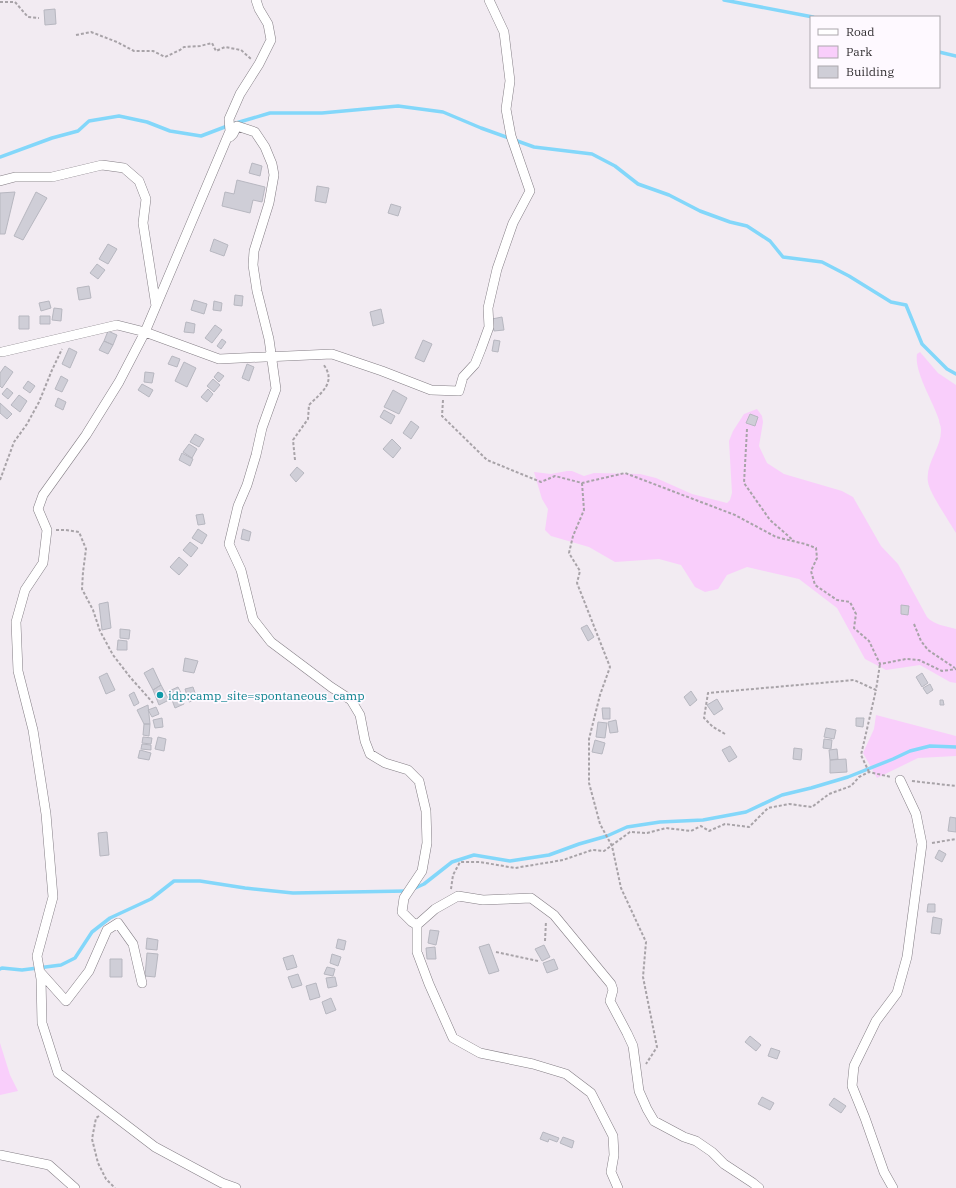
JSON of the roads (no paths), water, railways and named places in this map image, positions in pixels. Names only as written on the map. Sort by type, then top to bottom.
[{"type":"street","points":[[236,1188],[222,1183],[155,1147],[58,1074],[42,1023],[40,973],[37,956],[53,897],[46,814],[33,730],[18,671],[16,622],[25,590],[43,563],[46,530],[38,509],[43,495],[86,435],[115,389],[145,332],[230,131],[229,119],[240,94],[259,64],[271,40],[268,24],[259,9],[256,0]]},
{"type":"street","points":[[0,352],[117,325],[145,332],[219,359],[332,354],[431,390],[459,391],[463,377],[475,364],[489,327],[488,308],[497,269],[513,223],[530,191],[516,152],[506,109],[510,81],[504,32],[489,0]]},
{"type":"street","points":[[226,141],[233,134],[237,126],[255,132],[265,147],[272,164],[274,175],[269,202],[254,251],[253,265],[257,291],[269,339],[276,389],[262,428],[247,485],[238,506],[229,544],[241,570],[253,619],[271,642],[331,687],[351,700],[360,715],[365,741],[370,754],[385,763],[408,770],[419,780],[426,811],[428,843],[422,872],[404,898],[402,912],[417,925]]},
{"type":"street","points":[[0,181],[15,177],[52,177],[102,165],[124,168],[139,181],[146,199],[143,223],[156,307]]},
{"type":"street","points":[[893,1188],[884,1172],[852,1086],[854,1066],[876,1022],[897,993],[907,957],[922,844],[916,814],[900,780]]},
{"type":"street","points":[[618,1188],[611,1172],[614,1155],[613,1136],[591,1093],[566,1074],[533,1064],[480,1053],[453,1038],[429,984],[417,952],[417,925],[435,909],[458,896],[482,900],[531,898],[554,915],[611,984],[613,990],[610,1001],[633,1046],[639,1091],[654,1121],[684,1138],[696,1141],[712,1152],[724,1164],[753,1183],[758,1188]]},
{"type":"street","points":[[40,973],[66,1001],[89,971],[107,930],[118,923],[133,944],[142,983]]},
{"type":"street","points":[[0,1155],[49,1165],[75,1188]]},
{"type":"waterway","points":[[724,0],[810,16]]},
{"type":"waterway","points":[[940,52],[956,56]]},
{"type":"waterway","points":[[236,123],[270,113],[322,113],[398,106],[443,112],[481,128],[534,147],[592,154],[615,166],[638,184],[669,195],[700,211],[730,222],[747,226],[770,241],[783,257],[822,262],[849,276],[891,302],[906,305],[922,344],[947,369],[956,374]]},
{"type":"waterway","points":[[0,157],[52,138],[78,131],[89,121],[119,116],[147,122],[170,131],[201,136],[230,125]]},
{"type":"waterway","points":[[413,889],[424,884],[452,862],[474,855],[510,861],[549,855],[607,836],[627,827],[660,822],[703,820],[746,812],[782,795],[848,777],[910,751],[930,746],[956,747]]},
{"type":"waterway","points":[[0,969],[22,970],[61,965],[75,958],[92,932],[110,918],[151,899],[174,881],[200,881],[293,893],[407,891]]},
{"type":"place","name":"idp:camp_site=spontaneous_camp","points":[[160,695]]}]
